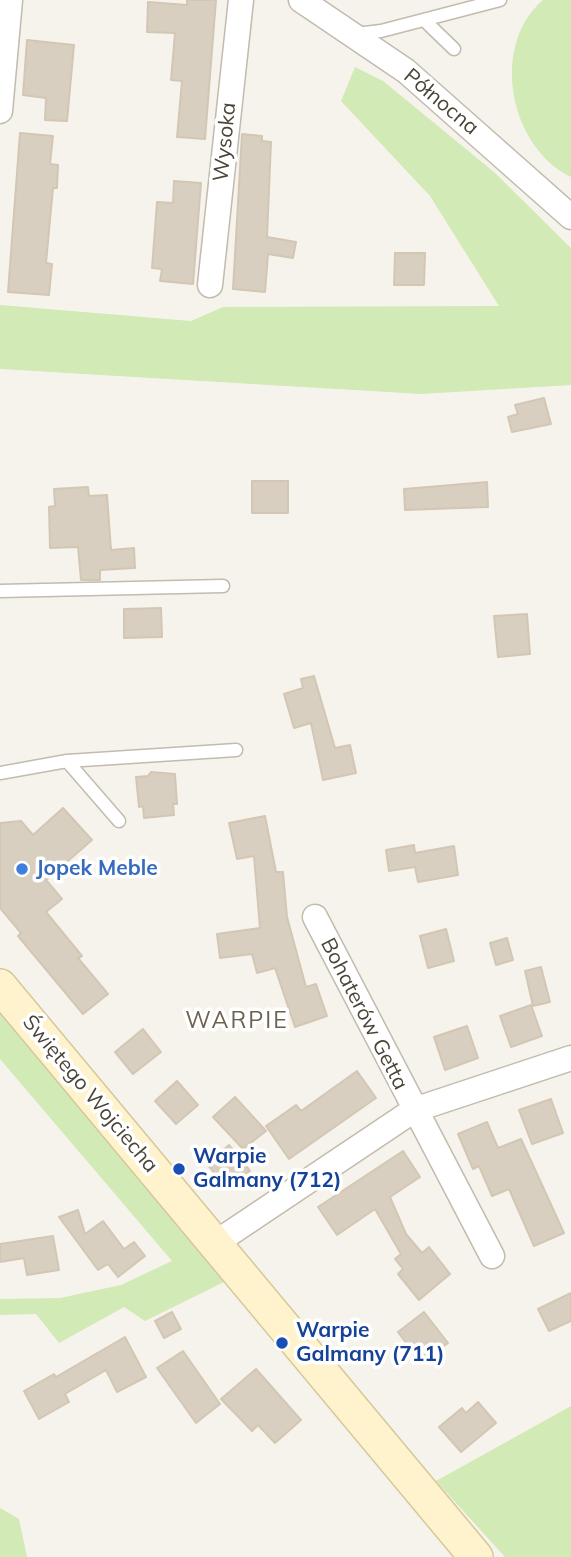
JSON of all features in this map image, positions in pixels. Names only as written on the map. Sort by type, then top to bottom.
[{"type":"street","points":[[0,111],[10,0]]},
{"type":"street","name":"Wysoka","points":[[209,285],[241,0]]},
{"type":"street","name":"Północna","points":[[301,0],[406,71],[571,217]]},
{"type":"street","name":"Bohaterów Getta","points":[[314,917],[492,1256]]},
{"type":"street","name":"Świętego Wojciecha","points":[[0,986],[476,1557]]},
{"type":"street","name":"Bohaterów Getta","points":[[214,1244],[414,1110],[571,1058]]},
{"type":"lane","points":[[352,35],[500,0]]},
{"type":"lane","points":[[424,20],[454,49]]},
{"type":"lane","points":[[0,591],[223,586]]},
{"type":"lane","points":[[0,773],[67,761],[236,750]]},
{"type":"lane","points":[[67,761],[119,821]]},
{"type":"green space","points":[[543,0],[571,0],[571,177],[550,163],[533,144],[521,120],[514,95],[512,69],[516,43],[526,20]]},
{"type":"green space","points":[[355,67],[383,81],[494,172],[571,248],[571,385],[421,394],[0,369],[0,305],[191,321],[223,307],[499,306],[430,196],[341,101]]},
{"type":"green space","points":[[0,1005],[209,1256],[224,1282],[145,1321],[124,1307],[59,1343],[36,1314],[0,1315],[0,1299],[60,1298],[121,1285],[172,1261],[0,1059]]},
{"type":"green space","points":[[571,1406],[571,1557],[505,1557],[436,1481]]},
{"type":"green space","points":[[0,1508],[19,1519],[27,1557],[0,1557]]},
{"type":"building","points":[[187,0],[216,0],[205,139],[177,137],[182,81],[171,80],[175,33],[147,32],[148,2],[187,5]]},
{"type":"building","points":[[27,40],[74,45],[67,121],[45,120],[46,98],[23,95]]},
{"type":"building","points":[[20,133],[53,136],[50,164],[58,165],[57,188],[53,188],[46,263],[52,264],[49,295],[8,292]]},
{"type":"building","points":[[242,134],[262,136],[262,141],[271,142],[267,237],[296,242],[293,258],[268,254],[265,292],[233,289]]},
{"type":"building","points":[[174,181],[201,183],[193,284],[160,281],[162,269],[152,268],[157,202],[173,203]]},
{"type":"building","points":[[395,253],[425,253],[424,285],[394,285]]},
{"type":"building","points":[[544,398],[551,424],[512,432],[508,417],[518,414],[515,405]]},
{"type":"building","points":[[252,481],[288,481],[288,513],[252,513]]},
{"type":"building","points":[[487,482],[488,507],[405,510],[404,489]]},
{"type":"building","points":[[88,487],[89,496],[107,495],[111,550],[134,548],[135,568],[100,570],[100,580],[81,580],[78,547],[50,548],[49,507],[55,506],[54,489]]},
{"type":"building","points":[[161,608],[162,637],[124,638],[124,609]]},
{"type":"building","points":[[527,614],[530,654],[498,657],[494,616]]},
{"type":"building","points":[[314,676],[335,748],[350,745],[356,773],[323,780],[311,723],[294,728],[284,694],[303,688],[301,679]]},
{"type":"building","points":[[151,772],[175,774],[177,804],[173,804],[174,815],[144,818],[143,806],[139,807],[136,777],[148,776]]},
{"type":"building","points":[[63,808],[92,840],[46,880],[62,899],[46,912],[82,956],[78,958],[108,994],[83,1014],[18,936],[21,933],[0,908],[0,823],[21,821],[33,835]]},
{"type":"building","points":[[265,816],[276,872],[283,872],[287,917],[306,987],[316,984],[327,1016],[295,1027],[275,968],[257,973],[252,954],[220,958],[217,934],[260,928],[254,856],[237,859],[229,823]]},
{"type":"building","points":[[414,845],[415,853],[454,846],[458,875],[418,882],[415,867],[389,871],[386,850]]},
{"type":"building","points":[[446,929],[454,961],[428,968],[420,936]]},
{"type":"building","points":[[507,938],[513,960],[496,965],[490,943]]},
{"type":"building","points":[[541,967],[550,1002],[533,1006],[525,971]]},
{"type":"building","points":[[531,1005],[542,1036],[511,1047],[500,1016]]},
{"type":"building","points":[[467,1026],[478,1058],[445,1070],[434,1037]]},
{"type":"building","points":[[143,1029],[161,1052],[133,1074],[115,1052]]},
{"type":"building","points":[[357,1071],[376,1098],[289,1159],[266,1126],[296,1105],[301,1111]]},
{"type":"building","points":[[177,1081],[198,1105],[176,1124],[155,1101]]},
{"type":"building","points":[[235,1097],[266,1131],[243,1149],[213,1117]]},
{"type":"building","points":[[551,1099],[563,1133],[532,1144],[519,1110]]},
{"type":"building","points":[[487,1122],[498,1148],[521,1139],[564,1233],[534,1246],[509,1189],[492,1196],[479,1166],[473,1169],[458,1134]]},
{"type":"building","points":[[229,1145],[250,1171],[227,1189],[207,1164]]},
{"type":"building","points":[[403,1151],[420,1177],[390,1197],[406,1234],[422,1253],[429,1247],[450,1274],[419,1300],[398,1274],[403,1269],[395,1259],[401,1254],[375,1209],[337,1235],[318,1207]]},
{"type":"building","points":[[78,1210],[85,1234],[103,1221],[124,1249],[134,1242],[145,1256],[118,1277],[108,1264],[98,1270],[59,1217]]},
{"type":"building","points":[[53,1236],[59,1270],[27,1275],[24,1258],[0,1262],[0,1244]]},
{"type":"building","points":[[571,1293],[571,1321],[549,1331],[538,1309]]},
{"type":"building","points":[[172,1312],[181,1329],[164,1338],[155,1321]]},
{"type":"building","points":[[424,1312],[448,1343],[421,1363],[398,1332]]},
{"type":"building","points":[[125,1337],[146,1377],[117,1392],[106,1370],[65,1394],[69,1402],[39,1419],[24,1391],[54,1374],[56,1377]]},
{"type":"building","points":[[183,1351],[220,1404],[196,1423],[157,1368]]},
{"type":"building","points":[[256,1369],[301,1420],[275,1443],[258,1425],[252,1431],[221,1399]]},
{"type":"building","points":[[478,1402],[496,1423],[461,1452],[439,1427],[462,1408],[466,1413]]},
{"type":"place","name":"Jopek Meble","points":[[22,869]]},
{"type":"place","name":"Warpie Galmany (712)","points":[[179,1169]]},
{"type":"place","name":"Warpie Galmany (711)","points":[[282,1343]]},
{"type":"district","name":"WARPIE","points":[[237,1021]]}]
